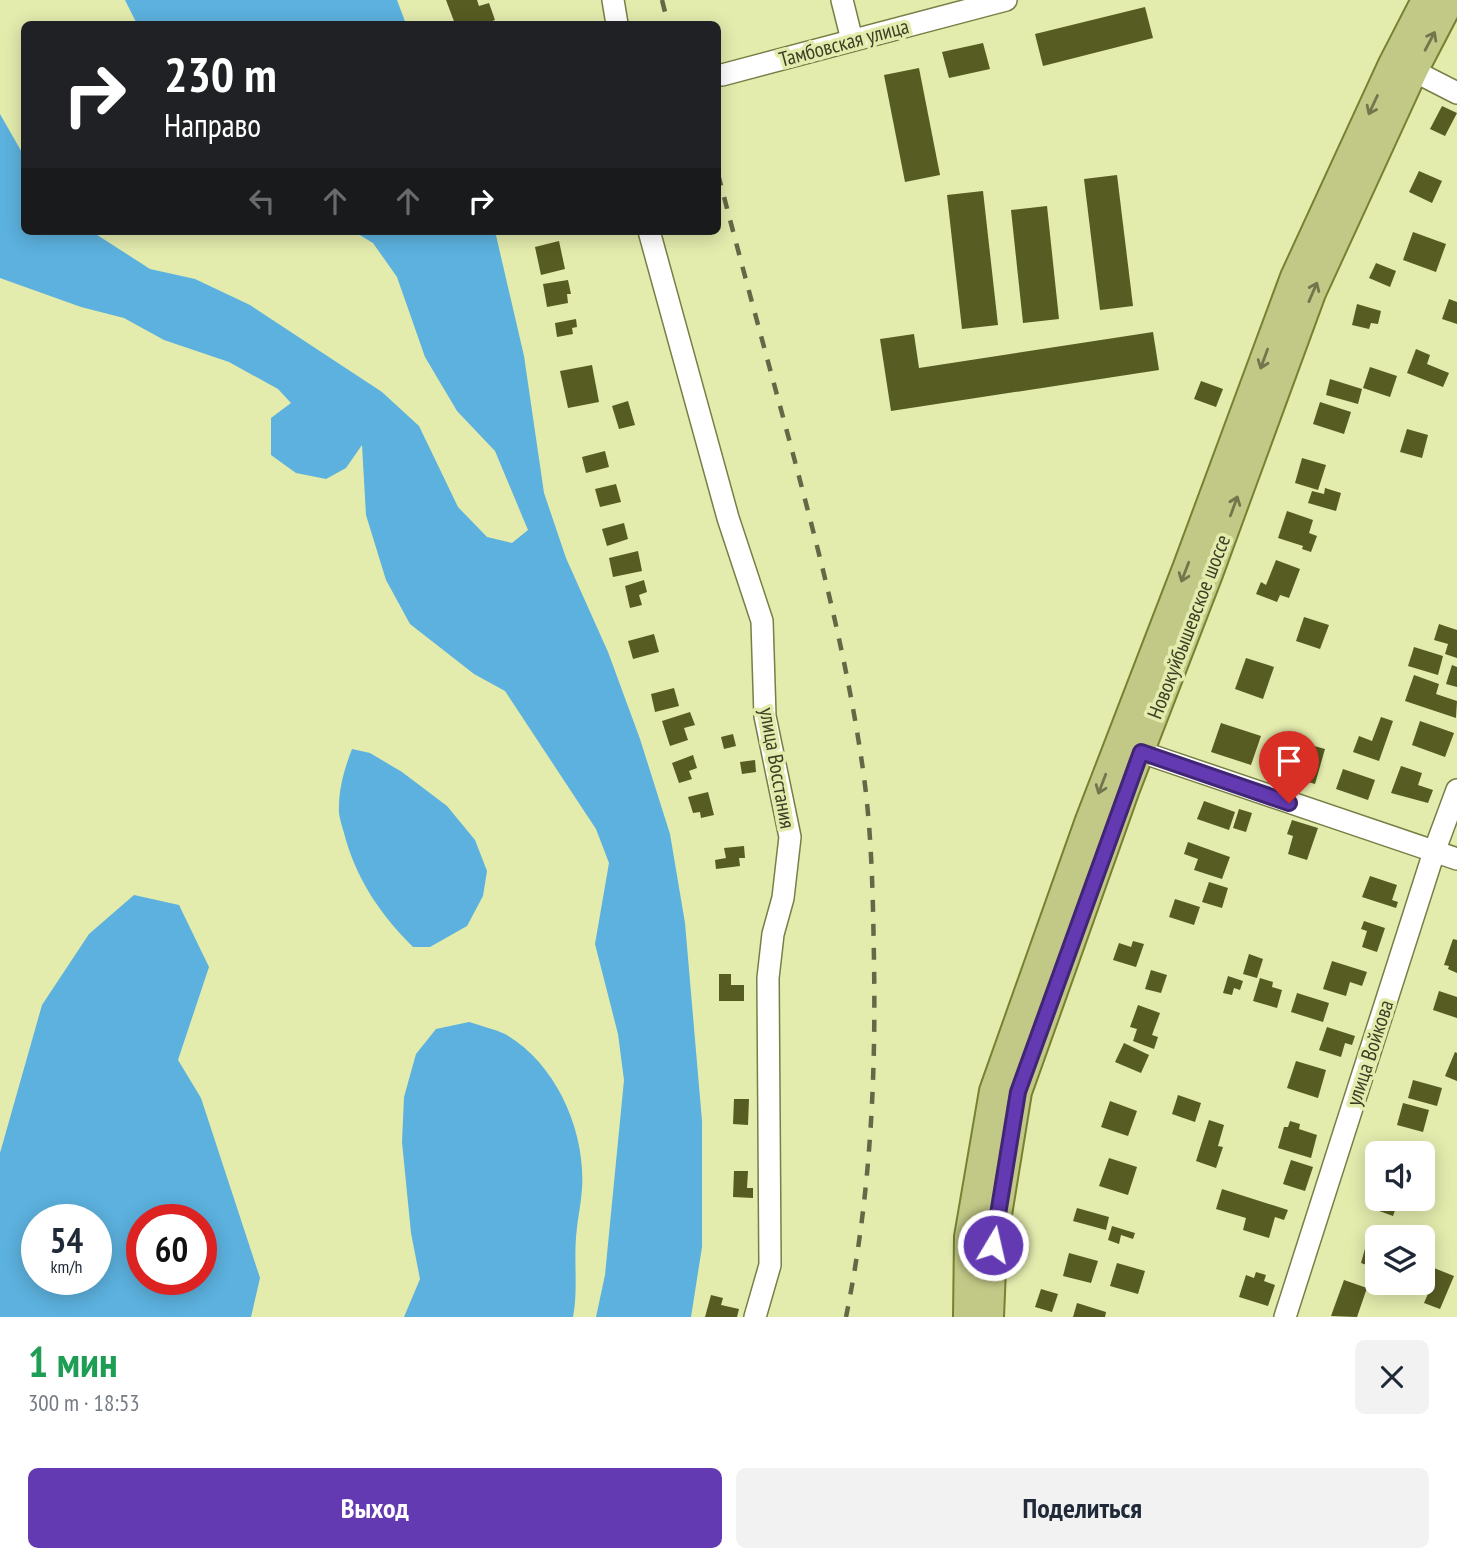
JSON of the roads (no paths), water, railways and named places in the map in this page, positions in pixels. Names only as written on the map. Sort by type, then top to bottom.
[{"type":"main road","name":"Новокуйбышевское шоссе","points":[[967,1317],[968,1237],[993,1091],[1092,811],[1187,566],[1294,277],[1392,64],[1425,0]]},
{"type":"main road","name":"Новокуйбышевское шоссе","points":[[990,1317],[993,1245],[1018,1092],[1312,293],[1414,71],[1451,0]]},
{"type":"street","points":[[613,0],[616,21]]},
{"type":"street","points":[[842,0],[852,40]]},
{"type":"street","name":"Тамбовская улица","points":[[722,75],[1006,0]]},
{"type":"street","points":[[1414,71],[1457,93]]},
{"type":"street","name":"улица Восстания","points":[[650,235],[727,518],[762,621],[765,716],[790,837],[783,898],[773,934],[768,978],[770,1265],[755,1317]]},
{"type":"street","points":[[1141,752],[1457,859]]},
{"type":"street","name":"улица Войкова","points":[[1285,1317],[1434,852],[1457,790]]},
{"type":"water","points":[[125,0],[397,0],[405,21],[136,21]]},
{"type":"water","points":[[0,114],[21,151],[21,235],[97,235],[150,269],[195,279],[250,305],[382,392],[419,426],[458,507],[487,537],[512,543],[528,530],[495,451],[457,411],[425,357],[397,277],[373,243],[360,235],[496,235],[524,356],[544,493],[566,558],[608,652],[640,739],[670,834],[685,923],[702,1121],[702,1247],[691,1317],[596,1317],[605,1275],[624,1080],[618,1034],[595,944],[609,863],[596,829],[505,691],[474,674],[410,624],[386,580],[366,515],[362,445],[346,468],[326,479],[296,473],[271,455],[271,418],[291,403],[278,389],[229,362],[164,340],[124,318],[81,307],[0,278]]},
{"type":"water","points":[[352,749],[370,753],[402,772],[447,806],[475,840],[487,871],[483,896],[467,926],[430,947],[413,947],[401,935],[380,909],[355,866],[339,810],[341,785]]},
{"type":"water","points":[[134,895],[179,905],[209,967],[178,1060],[201,1098],[260,1278],[251,1317],[0,1317],[0,1153],[42,1005],[89,934]]},
{"type":"water","points":[[469,1022],[505,1034],[539,1062],[553,1080],[573,1122],[579,1144],[582,1189],[576,1237],[573,1317],[404,1317],[420,1279],[411,1233],[402,1142],[404,1097],[416,1054],[436,1029]]},
{"type":"railway","points":[[662,0],[667,21]]},
{"type":"railway","points":[[721,185],[831,603],[849,686],[866,794],[873,914],[872,1096],[861,1229],[846,1317]]}]
